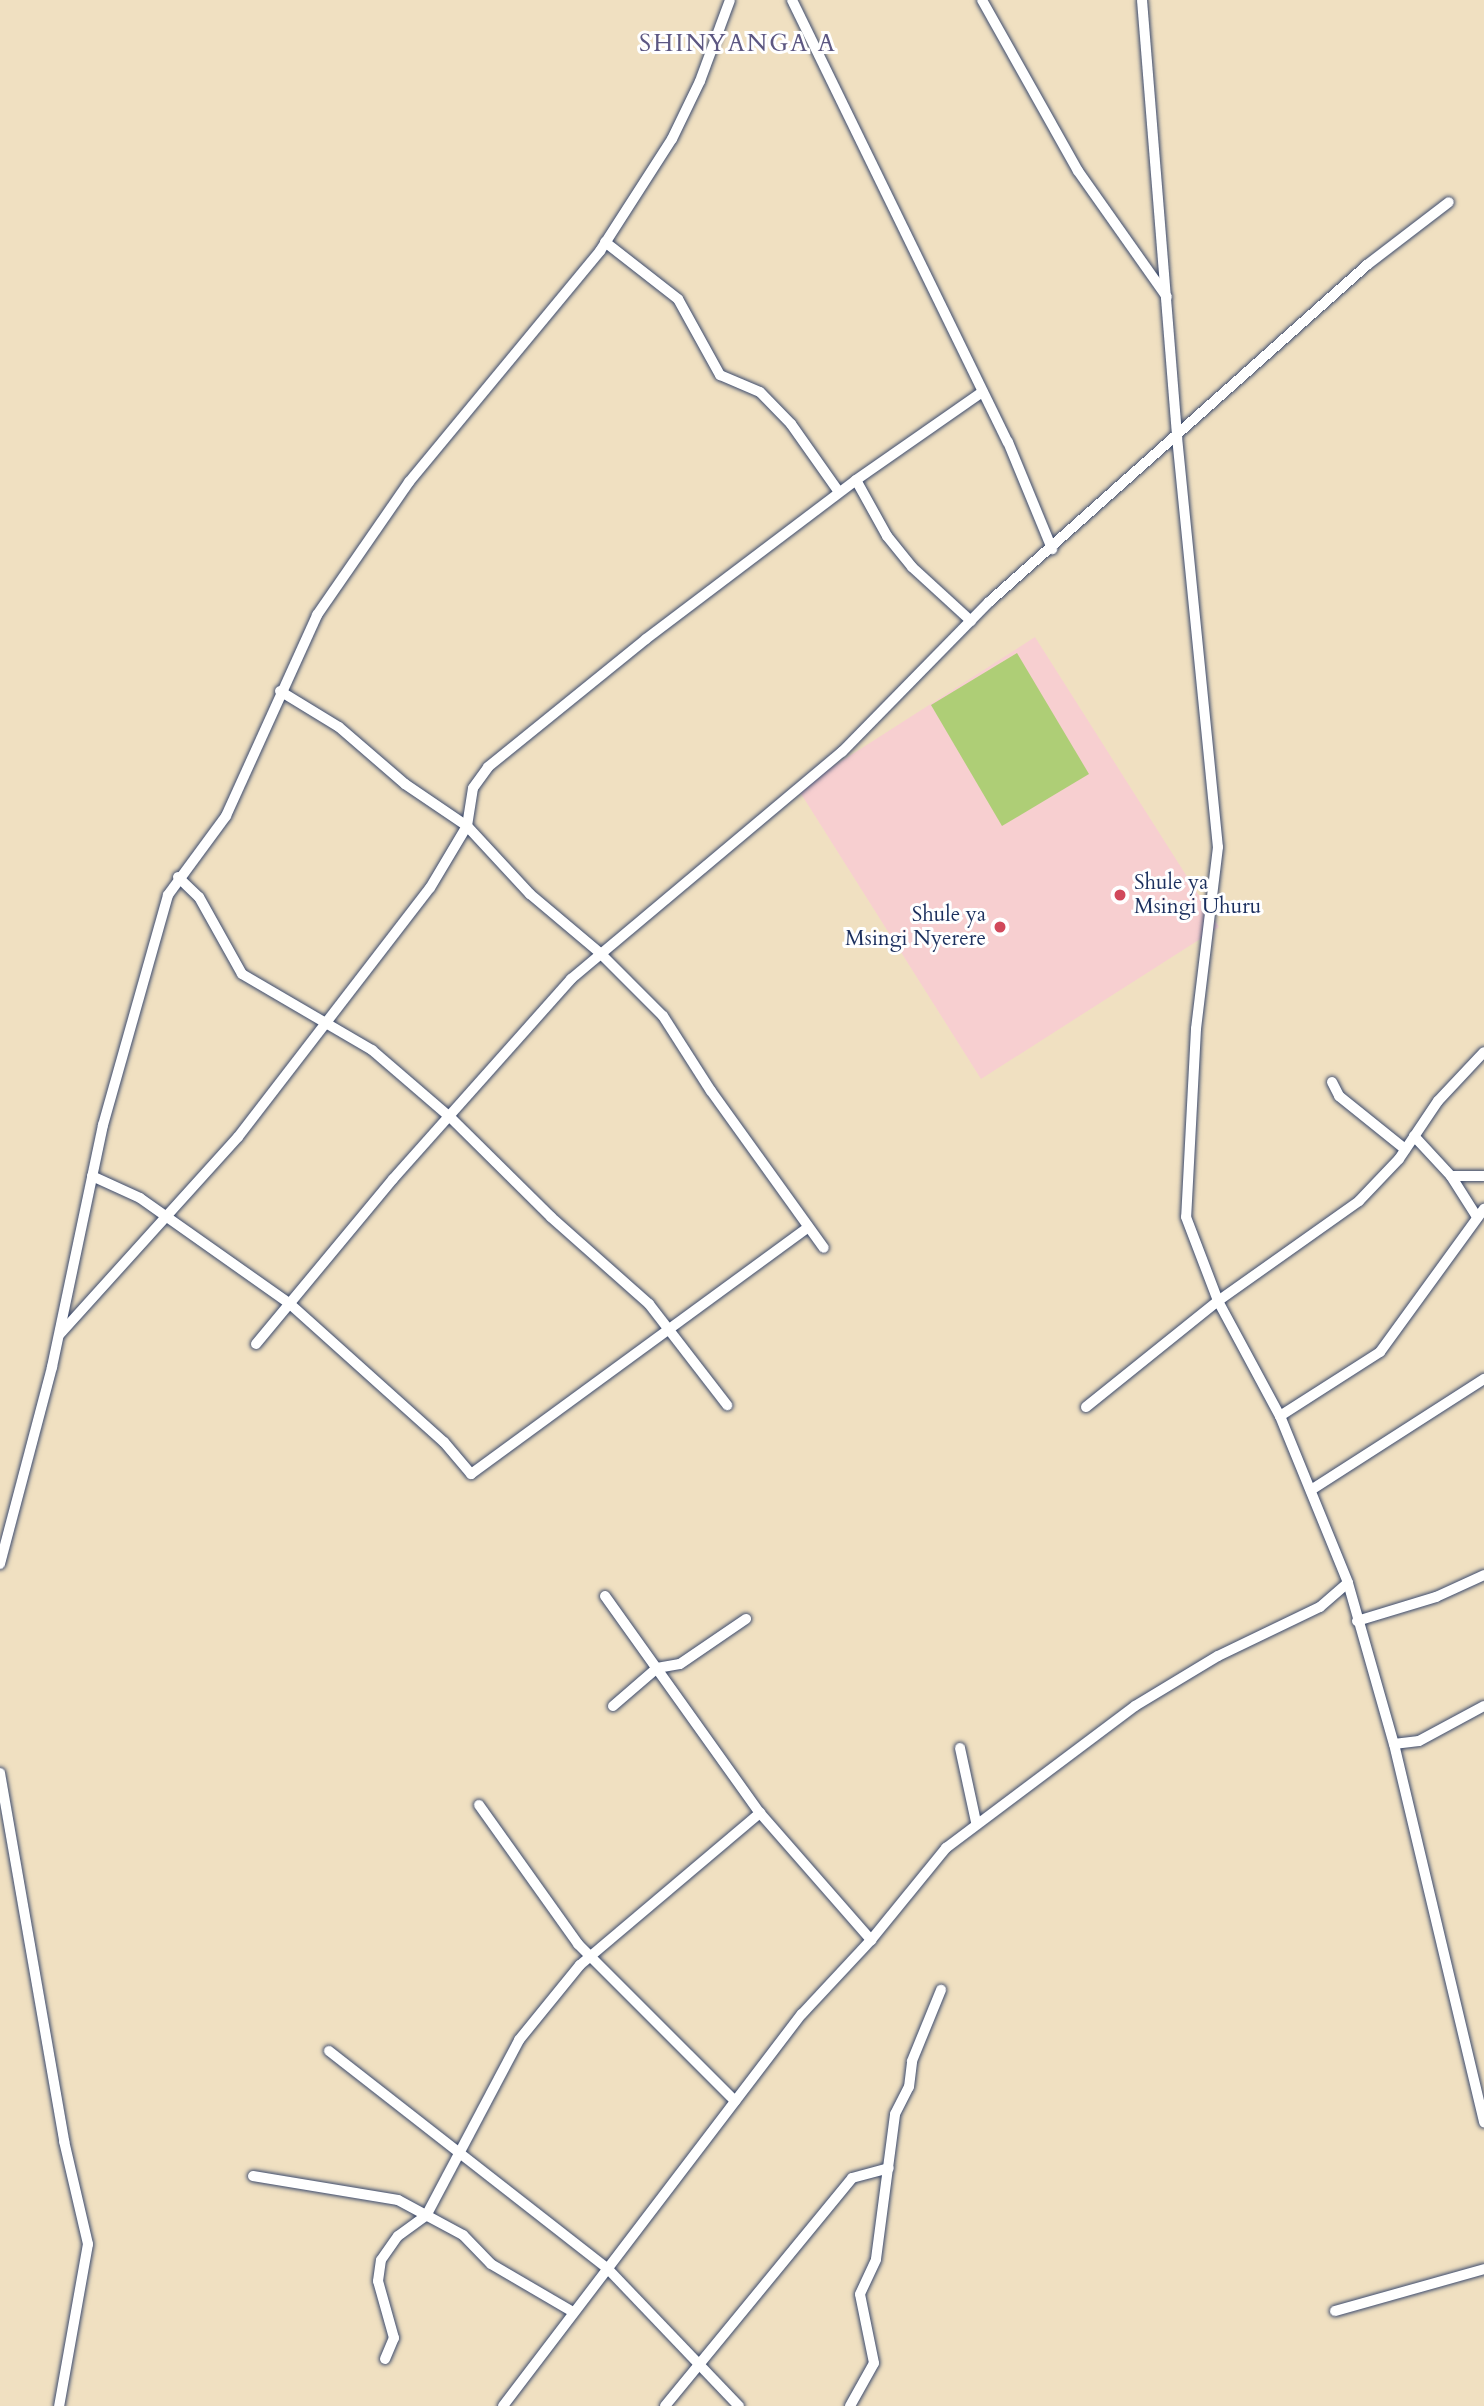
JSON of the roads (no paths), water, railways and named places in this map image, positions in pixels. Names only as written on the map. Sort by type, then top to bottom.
[{"type":"street","points":[[0,1564],[59,1335],[92,1176],[164,908],[178,877],[226,817],[280,691],[317,615],[409,482],[605,242],[672,139],[700,81],[730,0]]},
{"type":"street","points":[[792,0],[982,392],[1052,549]]},
{"type":"street","points":[[982,0],[1079,171],[1169,300]]},
{"type":"street","points":[[1142,0],[1169,300],[1177,437],[1218,847],[1196,1029],[1186,1217],[1218,1301],[1280,1416],[1348,1583],[1394,1745],[1484,2122]]},
{"type":"street","points":[[257,1343],[571,979],[842,752],[971,621],[1367,265],[1449,202]]},
{"type":"street","points":[[605,242],[678,299],[720,375],[761,392],[791,424],[839,492]]},
{"type":"street","points":[[59,1335],[238,1137],[430,888],[467,826],[472,788],[488,768],[646,639],[839,492],[982,392]]},
{"type":"street","points":[[856,480],[887,536],[912,567],[971,621]]},
{"type":"street","points":[[280,691],[339,727],[405,784],[467,826],[530,894],[600,953],[663,1016],[824,1248]]},
{"type":"street","points":[[178,877],[199,897],[242,974],[373,1050],[450,1117],[551,1217],[649,1304],[727,1405]]},
{"type":"street","points":[[1086,1406],[1218,1301],[1359,1201],[1405,1149],[1438,1101],[1484,1052]]},
{"type":"street","points":[[1332,1082],[1339,1097],[1405,1149]]},
{"type":"street","points":[[1280,1416],[1380,1352],[1481,1213],[1414,1136]]},
{"type":"street","points":[[1451,1176],[1484,1175]]},
{"type":"street","points":[[92,1176],[140,1198],[289,1304],[444,1441],[471,1474],[666,1327],[808,1227]]},
{"type":"street","points":[[1311,1490],[1484,1379]]},
{"type":"street","points":[[1357,1621],[1436,1597],[1484,1575]]},
{"type":"street","points":[[503,2406],[802,2014],[872,1940],[946,1847],[1135,1706],[1218,1656],[1320,1608],[1348,1583]]},
{"type":"street","points":[[605,1596],[761,1813],[872,1940]]},
{"type":"street","points":[[613,1706],[657,1668],[680,1664],[746,1619]]},
{"type":"street","points":[[1394,1745],[1429,1737],[1484,1706]]},
{"type":"street","points":[[960,1748],[976,1822]]},
{"type":"street","points":[[0,1773],[64,2141],[88,2244],[60,2406]]},
{"type":"street","points":[[479,1805],[578,1944],[594,1957],[735,2101]]},
{"type":"street","points":[[385,2359],[394,2338],[378,2281],[382,2260],[398,2236],[426,2216],[519,2040],[580,1965],[594,1957],[761,1813]]},
{"type":"street","points":[[850,2406],[874,2363],[860,2294],[876,2259],[895,2114],[909,2088],[912,2061],[941,1990]]},
{"type":"street","points":[[329,2051],[607,2268],[700,2361],[738,2406]]},
{"type":"street","points":[[665,2406],[852,2178],[889,2168]]},
{"type":"street","points":[[253,2176],[398,2200],[463,2235],[491,2264],[573,2312]]},
{"type":"street","points":[[1335,2311],[1484,2269]]},
{"type":"place","name":"Shule ya Msingi Uhuru","points":[[1120,895]]},
{"type":"place","name":"Shule ya Msingi Nyerere","points":[[1000,927]]},
{"type":"district","name":"SHINYANGA A","points":[[738,44]]}]
